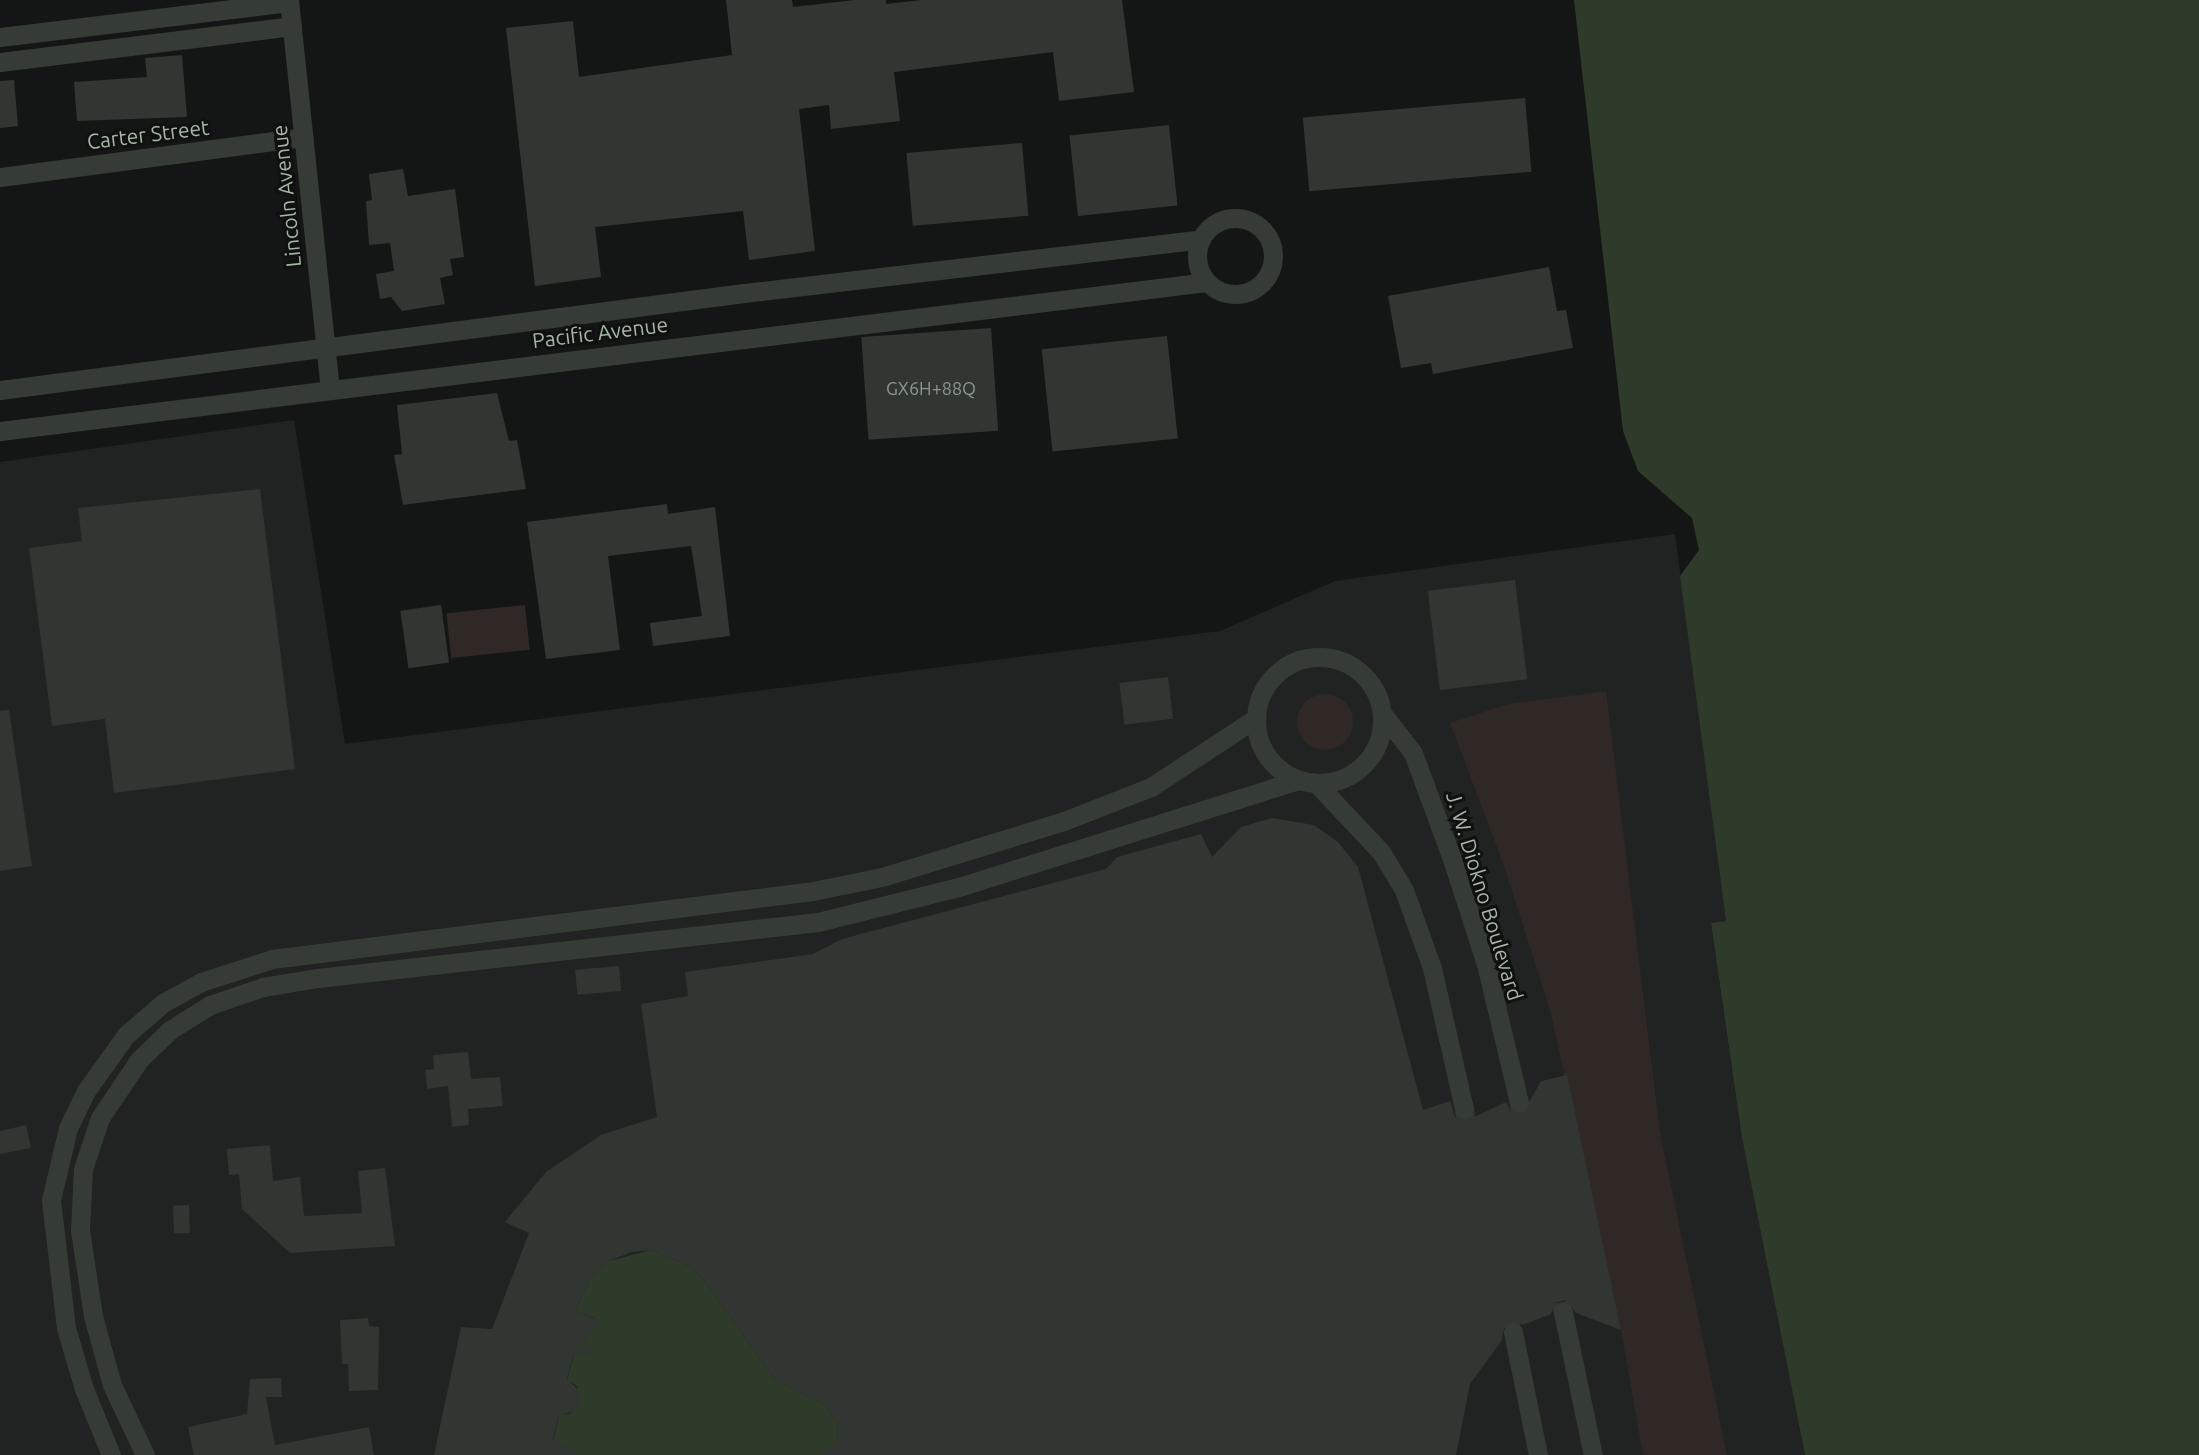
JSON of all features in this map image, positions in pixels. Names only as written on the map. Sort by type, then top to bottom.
[{"type":"street","name":"Lincoln Avenue","points":[[289,1],[330,387]]},
{"type":"street","points":[[0,37],[289,1]]},
{"type":"street","points":[[0,62],[292,26]]},
{"type":"street","name":"Carter Street","points":[[0,177],[303,137]]},
{"type":"street","points":[[1242,219],[1263,231],[1273,251],[1269,273],[1252,290],[1227,293],[1206,282],[1197,257],[1201,239],[1218,223],[1242,219]]},
{"type":"street","name":"Pacific Avenue","points":[[0,390],[325,346],[1201,239]]},
{"type":"street","name":"Pacific Avenue","points":[[0,431],[330,387],[1206,282]]},
{"type":"street","points":[[145,1455],[112,1385],[93,1316],[80,1230],[83,1169],[100,1118],[139,1060],[170,1030],[210,1005],[263,987],[318,978],[818,922],[962,886],[1308,782],[1351,775],[1369,759],[1380,737],[1382,713],[1377,694],[1362,674],[1342,661],[1317,657],[1302,659],[1276,674],[1259,700],[1256,718],[1263,749],[1284,773],[1308,782],[1381,852],[1404,890],[1432,968],[1464,1109]]},
{"type":"street","name":"J. W. Diokno Boulevard","points":[[1382,713],[1413,753],[1448,847],[1486,964],[1518,1103]]},
{"type":"street","points":[[111,1455],[84,1390],[66,1328],[51,1200],[68,1128],[86,1091],[126,1035],[163,1003],[201,982],[272,958],[813,891],[882,877],[1064,821],[1151,787],[1256,718]]},
{"type":"street","points":[[1563,1312],[1593,1455]]},
{"type":"street","points":[[1513,1332],[1538,1455]]},
{"type":"shaded area","points":[[1574,0],[2199,0],[2199,1455],[1805,1455],[1742,1138],[1711,923],[1726,921],[1680,576],[1699,550],[1692,518],[1638,471],[1623,431]]},
{"type":"shaded area","points":[[294,420],[345,744],[1220,631],[1335,581],[1675,534],[1726,921],[1711,924],[1742,1138],[1805,1455],[0,1455],[0,462]]},
{"type":"shaded area","points":[[525,605],[530,650],[451,658],[446,613]]},
{"type":"shaded area","points":[[1606,691],[1660,1133],[1727,1455],[1643,1455],[1621,1330],[1550,1010],[1504,866],[1450,723],[1508,704]]},
{"type":"shaded area","points":[[1320,694],[1330,694],[1345,702],[1351,711],[1351,733],[1345,742],[1330,750],[1320,750],[1302,738],[1297,727],[1297,717],[1309,699]]},
{"type":"shaded area","points":[[651,1250],[687,1265],[704,1280],[776,1381],[823,1404],[837,1422],[838,1442],[830,1455],[550,1455],[563,1446],[553,1442],[559,1415],[570,1414],[580,1402],[577,1386],[567,1380],[575,1352],[586,1354],[579,1340],[597,1325],[595,1318],[575,1311],[591,1277],[609,1261]]},
{"type":"building","points":[[726,0],[792,0],[793,7],[855,0],[886,0],[886,4],[922,0],[1122,0],[1134,92],[1059,101],[1053,52],[894,72],[900,121],[831,129],[829,105],[799,109],[815,251],[749,260],[743,211],[595,227],[601,277],[535,286],[506,28],[573,21],[579,77],[732,55]]},
{"type":"building","points":[[182,55],[187,117],[77,121],[74,82],[147,77],[145,58]]},
{"type":"building","points":[[14,80],[18,126],[0,128],[0,81]]},
{"type":"building","points":[[1525,98],[1531,172],[1309,191],[1303,117]]},
{"type":"building","points":[[1169,125],[1177,206],[1078,216],[1070,135]]},
{"type":"building","points":[[1022,143],[1028,216],[913,226],[906,153]]},
{"type":"building","points":[[403,169],[408,196],[455,189],[464,257],[450,259],[453,275],[440,278],[445,304],[402,311],[391,297],[380,299],[376,274],[394,271],[390,243],[369,245],[366,201],[372,200],[369,174]]},
{"type":"building","points":[[1549,267],[1557,311],[1566,310],[1573,348],[1433,374],[1431,363],[1401,368],[1388,296]]},
{"type":"building","points":[[991,328],[998,431],[869,440],[861,337]]},
{"type":"building","points":[[1167,336],[1178,438],[1052,452],[1042,349]]},
{"type":"building","points":[[497,393],[509,441],[517,440],[526,489],[403,505],[394,455],[402,454],[397,405]]},
{"type":"building","points":[[260,489],[295,769],[114,793],[105,719],[52,726],[29,548],[82,541],[78,508]]},
{"type":"building","points":[[667,504],[668,514],[715,507],[730,636],[653,646],[650,623],[702,616],[691,546],[608,556],[620,650],[546,659],[527,522]]},
{"type":"building","points":[[1515,580],[1527,679],[1440,690],[1428,591]]},
{"type":"building","points":[[441,605],[449,662],[408,668],[400,611]]},
{"type":"building","points":[[1168,677],[1173,719],[1124,725],[1119,683]]},
{"type":"building","points":[[9,710],[32,866],[0,871],[0,711]]},
{"type":"building","points":[[1272,818],[1314,825],[1338,842],[1358,867],[1423,1110],[1450,1101],[1455,1117],[1466,1121],[1506,1102],[1511,1112],[1522,1115],[1541,1081],[1567,1075],[1621,1330],[1576,1313],[1566,1300],[1554,1303],[1551,1314],[1523,1325],[1516,1320],[1505,1322],[1502,1340],[1470,1384],[1456,1455],[820,1455],[838,1442],[837,1422],[823,1404],[776,1381],[704,1280],[687,1265],[651,1250],[632,1252],[609,1261],[591,1277],[575,1311],[602,1321],[585,1337],[593,1355],[574,1354],[567,1378],[579,1391],[580,1402],[574,1411],[558,1417],[553,1440],[582,1455],[434,1455],[461,1327],[492,1329],[529,1233],[505,1222],[546,1172],[601,1135],[657,1117],[641,1004],[688,996],[685,972],[813,954],[842,939],[1106,869],[1117,857],[1201,834],[1212,857],[1241,827]]},
{"type":"building","points":[[619,966],[621,991],[577,995],[575,970]]},
{"type":"building","points":[[468,1052],[471,1079],[500,1077],[503,1106],[468,1109],[469,1125],[452,1127],[448,1086],[427,1089],[425,1070],[434,1069],[433,1055]]},
{"type":"building","points":[[26,1125],[31,1148],[0,1154],[0,1131]]},
{"type":"building","points":[[270,1145],[273,1181],[300,1177],[304,1216],[362,1213],[358,1171],[385,1168],[395,1246],[290,1253],[242,1209],[239,1174],[229,1175],[227,1149]]},
{"type":"building","points":[[189,1205],[190,1233],[174,1234],[173,1206]]},
{"type":"building","points":[[368,1318],[369,1326],[379,1327],[378,1390],[349,1391],[348,1364],[342,1364],[340,1320]]},
{"type":"building","points":[[281,1378],[282,1397],[266,1397],[275,1445],[369,1427],[374,1455],[194,1455],[188,1427],[247,1414],[250,1379]]},
{"type":"tunnel","points":[[1519,1103],[1563,1312]]},
{"type":"tunnel","points":[[1464,1109],[1513,1332]]}]
